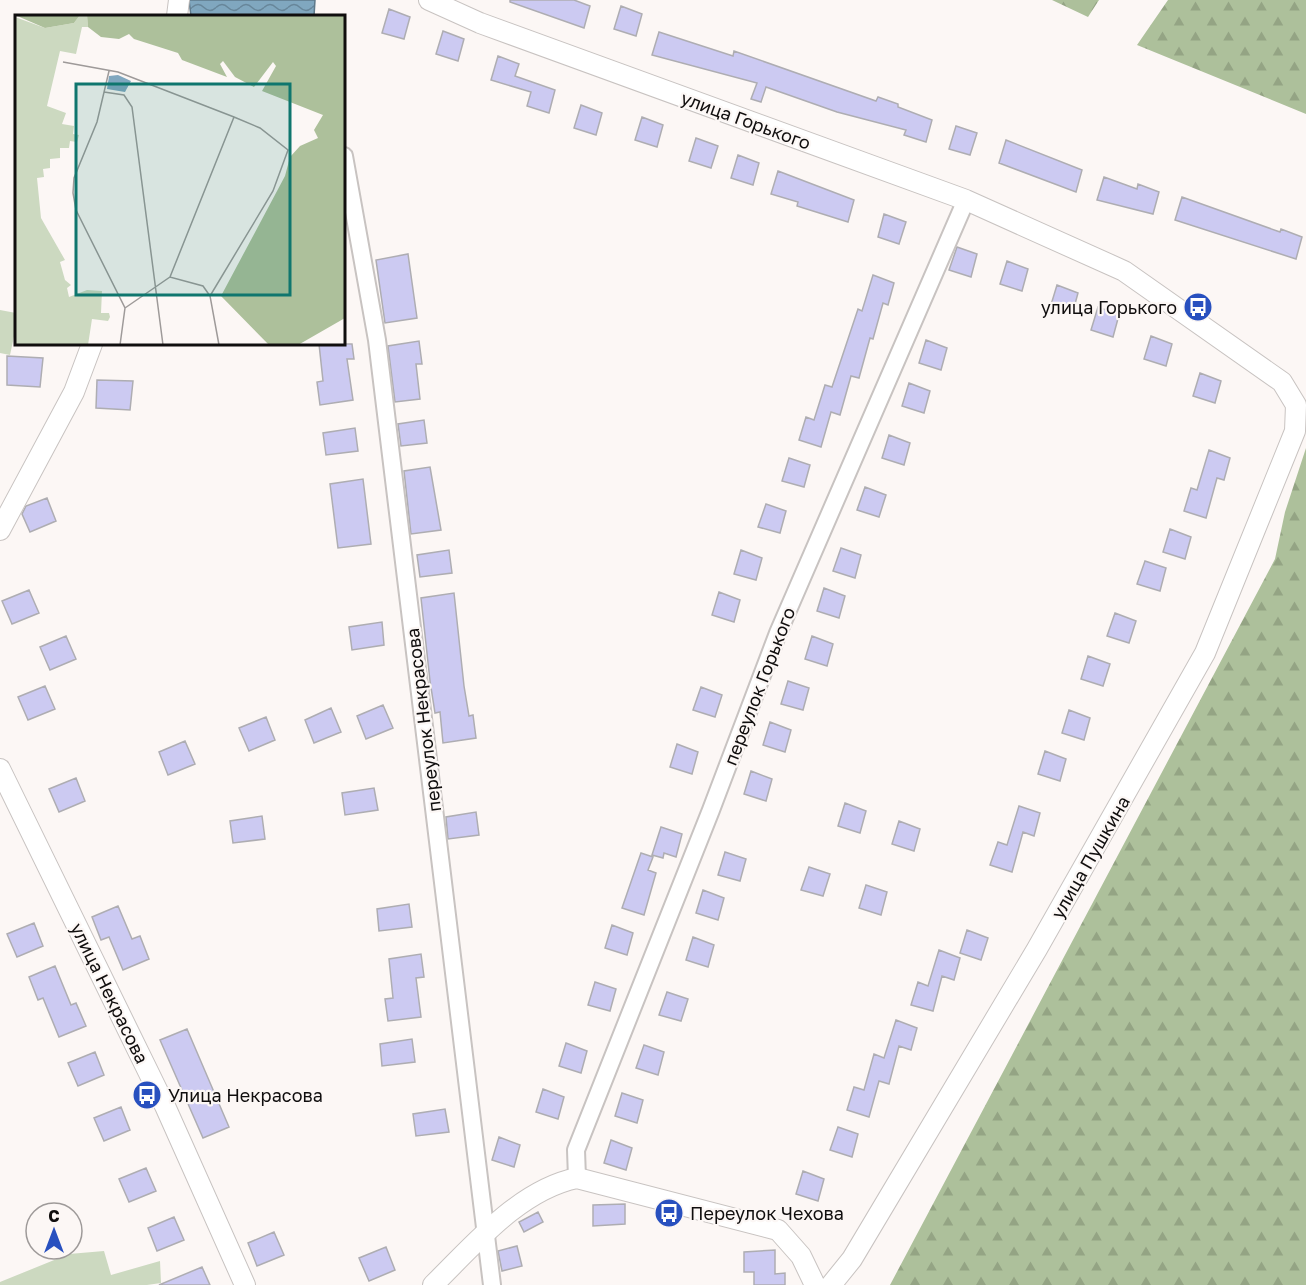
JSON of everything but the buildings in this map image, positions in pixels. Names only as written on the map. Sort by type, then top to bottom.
[{"type":"street","points":[[177,15],[179,0]]},
{"type":"street","name":"улица Горького","points":[[429,0],[480,23],[966,200],[1124,271],[1282,382],[1296,405]]},
{"type":"street","name":"переулок Некрасова","points":[[345,162],[377,340],[492,1285]]},
{"type":"street","name":"переулок Горького","points":[[577,1178],[576,1150],[711,810],[778,633],[966,200]]},
{"type":"street","points":[[0,530],[74,392],[92,345]]},
{"type":"street","name":"улица Пушкина","points":[[831,1285],[852,1259],[1038,949],[1205,653],[1295,431],[1296,405]]},
{"type":"street","name":"улица Некрасова","points":[[0,769],[165,1106],[245,1285]]},
{"type":"street","points":[[433,1285],[485,1234],[525,1202],[557,1182],[577,1178],[778,1230],[801,1256],[815,1285]]},
{"type":"green space","points":[[1052,0],[1099,0],[1088,17]]},
{"type":"green space","points":[[1168,0],[1306,0],[1306,114],[1137,45]]},
{"type":"green space","points":[[0,310],[15,313],[15,332],[10,355],[0,353]]},
{"type":"green space","points":[[1306,448],[1306,1285],[890,1285],[1275,559],[1285,512]]},
{"type":"green space","points":[[104,1251],[111,1275],[160,1261],[161,1283],[147,1285],[0,1285],[0,1282],[52,1261],[84,1261],[84,1253]]},
{"type":"water","points":[[189,0],[315,0],[314,15],[191,15]]},
{"type":"place","name":"улица Горького","points":[[1198,307]]},
{"type":"place","name":"Улица Некрасова","points":[[147,1095]]},
{"type":"place","name":"Переулок Чехова","points":[[669,1213]]}]
